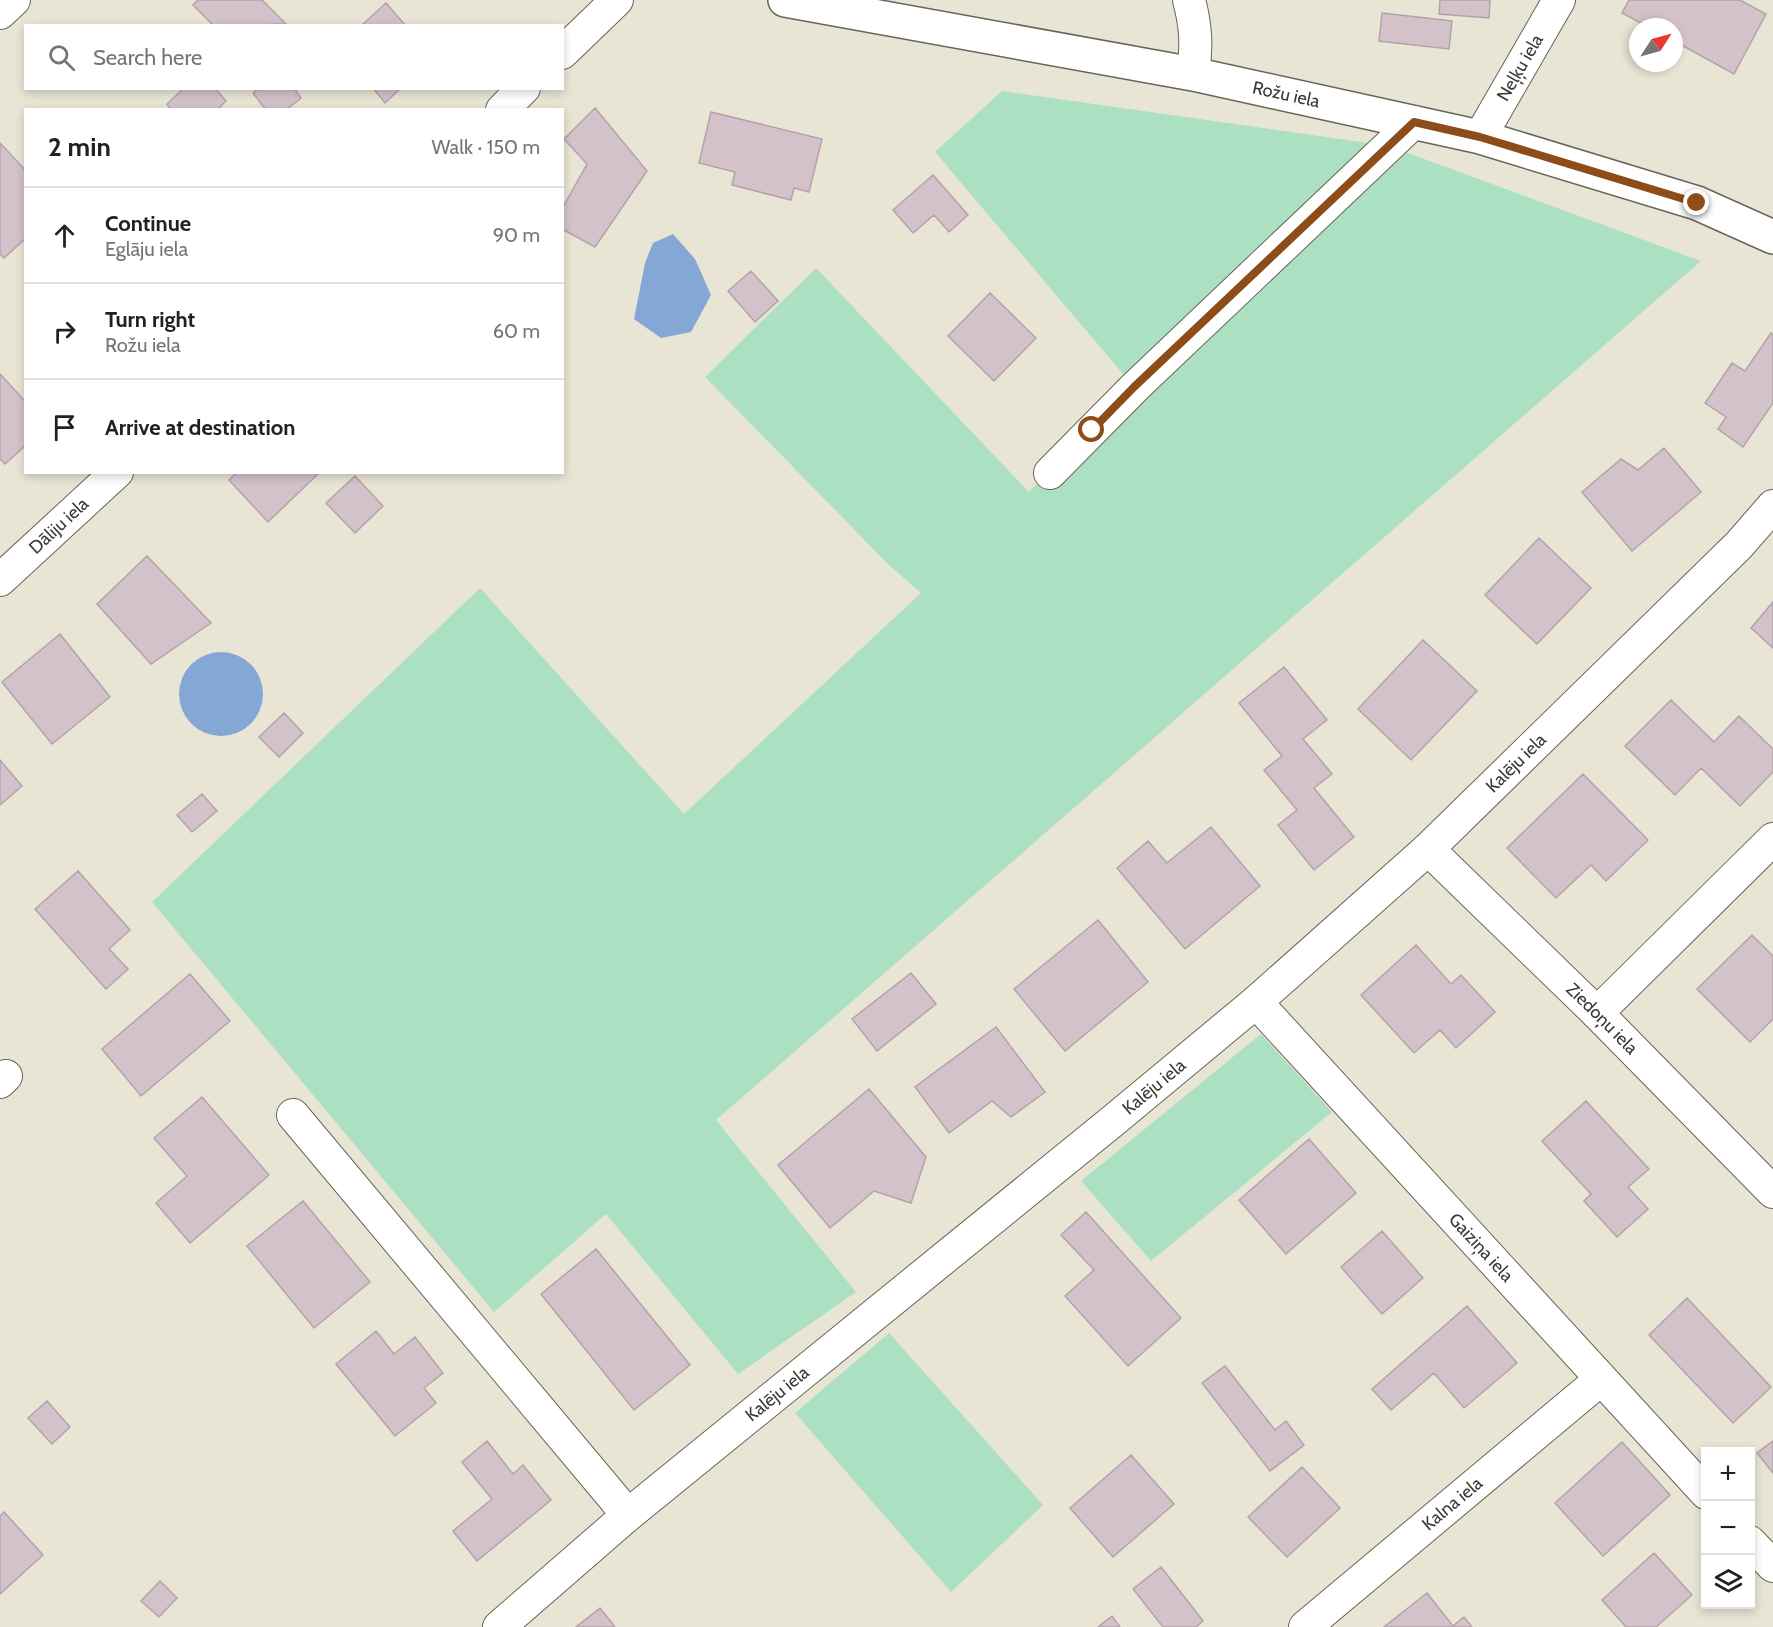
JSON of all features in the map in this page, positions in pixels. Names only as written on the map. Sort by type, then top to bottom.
[{"type":"street","points":[[0,13],[14,0]]},
{"type":"street","points":[[564,51],[617,0]]},
{"type":"street","name":"Rožu iela","points":[[785,0],[1193,74],[1480,137],[1697,203],[1773,237]]},
{"type":"street","points":[[1189,0],[1195,21],[1197,47],[1193,74]]},
{"type":"street","name":"Neļķu iela","points":[[1480,137],[1559,0]]},
{"type":"street","points":[[504,108],[522,90]]},
{"type":"street","points":[[1050,473],[1134,387],[1414,122]]},
{"type":"street","name":"Dāliju iela","points":[[0,580],[115,474]]},
{"type":"street","name":"Kalēju iela","points":[[499,1627],[628,1515],[1256,1002],[1428,849],[1739,545],[1773,506]]},
{"type":"street","points":[[1597,1013],[1773,839]]},
{"type":"street","name":"Ziedoņu iela","points":[[1428,849],[1597,1013],[1773,1192]]},
{"type":"street","name":"Gaiziņa iela","points":[[1256,1002],[1701,1488]]},
{"type":"street","points":[[293,1115],[628,1515]]},
{"type":"street","name":"Kalna iela","points":[[1305,1627],[1600,1380]]},
{"type":"street","points":[[1755,1547],[1773,1566]]},
{"type":"green space","points":[[1002,91],[1389,146],[1701,261],[716,1120],[856,1292],[738,1374],[606,1214],[494,1312],[152,902],[480,588],[684,814],[921,593],[889,565],[705,377],[816,268],[1029,492],[1134,387],[935,152]]},
{"type":"green space","points":[[1261,1034],[1332,1112],[1151,1261],[1081,1181]]},
{"type":"green space","points":[[889,1333],[1043,1505],[951,1592],[795,1413]]},
{"type":"water","points":[[673,234],[695,259],[711,295],[691,332],[661,338],[634,319],[645,263],[653,243]]},
{"type":"water","points":[[221,652],[244,659],[256,671],[263,694],[256,717],[244,729],[221,736],[198,729],[186,717],[179,694],[186,671],[198,659]]},
{"type":"building","points":[[198,0],[262,0],[286,24],[212,24],[193,5]]},
{"type":"building","points":[[1440,0],[1490,0],[1489,18],[1439,14]]},
{"type":"building","points":[[1629,0],[1740,0],[1766,14],[1734,74],[1683,46],[1683,18],[1631,18],[1622,13]]},
{"type":"building","points":[[386,3],[404,24],[363,24]]},
{"type":"building","points":[[1382,13],[1452,21],[1449,49],[1379,41]]},
{"type":"building","points":[[182,90],[217,90],[226,101],[219,108],[170,108],[167,104]]},
{"type":"building","points":[[257,90],[295,90],[301,98],[288,108],[264,108],[253,93]]},
{"type":"building","points":[[375,90],[399,90],[385,103]]},
{"type":"building","points":[[595,108],[647,171],[595,247],[564,230],[564,205],[587,164],[564,139]]},
{"type":"building","points":[[711,112],[822,139],[809,192],[794,188],[791,200],[732,185],[735,172],[699,163]]},
{"type":"building","points":[[0,143],[24,169],[24,240],[4,258],[0,254]]},
{"type":"building","points":[[933,175],[968,215],[949,232],[934,215],[913,233],[893,210]]},
{"type":"building","points":[[751,271],[778,301],[755,322],[728,291]]},
{"type":"building","points":[[990,293],[1036,338],[994,381],[948,336]]},
{"type":"building","points":[[1771,333],[1773,335],[1773,403],[1743,447],[1718,429],[1726,417],[1705,403],[1732,363],[1745,371]]},
{"type":"building","points":[[0,374],[24,400],[24,447],[5,464],[0,459]]},
{"type":"building","points":[[1664,448],[1701,492],[1632,551],[1582,492],[1621,459],[1638,470]]},
{"type":"building","points":[[235,474],[318,474],[268,522],[229,480]]},
{"type":"building","points":[[355,476],[383,506],[355,533],[326,503]]},
{"type":"building","points":[[1539,538],[1591,588],[1537,644],[1485,595]]},
{"type":"building","points":[[147,556],[211,623],[151,664],[97,604]]},
{"type":"building","points":[[1773,602],[1773,648],[1751,628]]},
{"type":"building","points":[[60,634],[110,697],[52,744],[2,682]]},
{"type":"building","points":[[1423,640],[1477,691],[1411,760],[1358,709]]},
{"type":"building","points":[[1284,667],[1327,720],[1303,739],[1332,774],[1314,788],[1354,837],[1314,870],[1278,825],[1297,810],[1264,770],[1282,756],[1239,703]]},
{"type":"building","points":[[1671,700],[1714,742],[1739,716],[1773,749],[1773,772],[1740,806],[1701,768],[1675,795],[1625,746]]},
{"type":"building","points":[[284,713],[303,733],[279,757],[259,737]]},
{"type":"building","points":[[0,760],[22,786],[0,805]]},
{"type":"building","points":[[1583,774],[1648,840],[1606,881],[1591,865],[1556,898],[1507,848]]},
{"type":"building","points":[[202,794],[217,811],[192,832],[177,815]]},
{"type":"building","points":[[1211,827],[1260,886],[1185,949],[1117,868],[1148,841],[1167,863]]},
{"type":"building","points":[[78,871],[130,930],[109,949],[128,969],[106,989],[35,909]]},
{"type":"building","points":[[1098,920],[1148,982],[1065,1051],[1014,989]]},
{"type":"building","points":[[1752,935],[1773,956],[1773,1019],[1750,1042],[1697,989]]},
{"type":"building","points":[[1416,945],[1451,984],[1461,975],[1495,1012],[1456,1048],[1440,1030],[1414,1053],[1361,995]]},
{"type":"building","points":[[911,973],[936,1004],[877,1051],[852,1019]]},
{"type":"building","points":[[190,974],[230,1021],[141,1096],[102,1049]]},
{"type":"building","points":[[996,1027],[1045,1092],[1011,1117],[992,1101],[949,1133],[915,1087]]},
{"type":"building","points":[[869,1089],[926,1157],[911,1203],[874,1191],[830,1228],[778,1165]]},
{"type":"building","points":[[202,1097],[269,1175],[190,1243],[156,1203],[187,1176],[154,1138]]},
{"type":"building","points":[[1586,1101],[1649,1169],[1628,1187],[1648,1209],[1617,1237],[1584,1201],[1591,1194],[1542,1141]]},
{"type":"building","points":[[1309,1139],[1356,1193],[1286,1254],[1239,1200]]},
{"type":"building","points":[[303,1201],[370,1282],[314,1328],[247,1246]]},
{"type":"building","points":[[1086,1212],[1181,1318],[1128,1366],[1065,1296],[1094,1270],[1061,1235]]},
{"type":"building","points":[[1382,1231],[1423,1278],[1382,1314],[1341,1267]]},
{"type":"building","points":[[596,1249],[690,1365],[634,1410],[541,1294]]},
{"type":"building","points":[[1687,1298],[1771,1387],[1733,1423],[1649,1335]]},
{"type":"building","points":[[1467,1306],[1517,1363],[1464,1408],[1434,1373],[1391,1410],[1372,1389]]},
{"type":"building","points":[[376,1331],[394,1354],[415,1337],[443,1373],[424,1388],[436,1403],[395,1436],[336,1364]]},
{"type":"building","points":[[1225,1366],[1275,1430],[1286,1421],[1304,1445],[1270,1471],[1202,1383]]},
{"type":"building","points":[[47,1401],[70,1427],[52,1444],[28,1418]]},
{"type":"building","points":[[487,1441],[513,1474],[523,1465],[551,1500],[477,1561],[453,1531],[492,1499],[462,1462]]},
{"type":"building","points":[[1773,1441],[1773,1473],[1757,1453]]},
{"type":"building","points":[[1622,1442],[1670,1495],[1603,1556],[1555,1503]]},
{"type":"building","points":[[1131,1455],[1174,1504],[1113,1557],[1070,1508]]},
{"type":"building","points":[[1302,1467],[1340,1508],[1287,1557],[1248,1517]]},
{"type":"building","points":[[4,1512],[43,1555],[0,1594],[0,1516]]},
{"type":"building","points":[[1654,1553],[1692,1595],[1656,1627],[1626,1627],[1602,1600]]},
{"type":"building","points":[[1161,1567],[1203,1621],[1196,1627],[1163,1627],[1133,1589]]},
{"type":"building","points":[[160,1581],[177,1598],[159,1617],[141,1601]]},
{"type":"building","points":[[1427,1593],[1453,1626],[1464,1617],[1472,1627],[1384,1627]]},
{"type":"building","points":[[600,1608],[615,1627],[576,1627]]},
{"type":"building","points":[[1112,1616],[1120,1627],[1098,1627]]},
{"type":"route","points":[[1092,430],[1134,387],[1414,122],[1480,137],[1697,203]]}]
